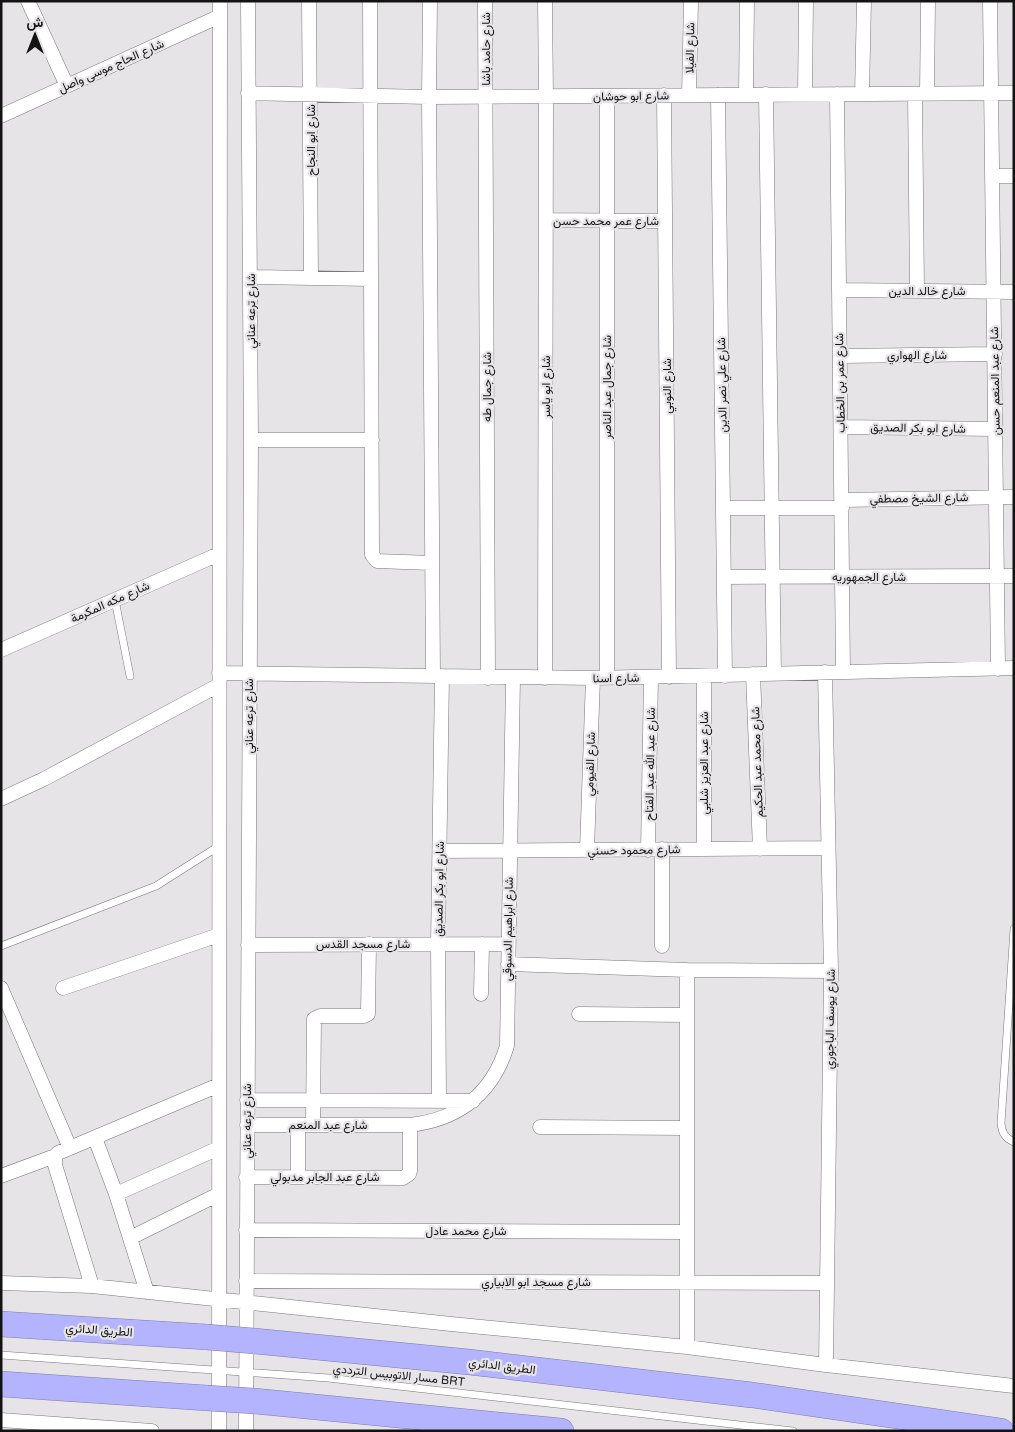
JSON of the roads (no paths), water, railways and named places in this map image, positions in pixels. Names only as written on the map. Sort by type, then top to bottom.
[{"type":"highway","name":"الطريق الدائري","points":[[1,1324],[207,1337],[469,1362],[752,1394],[1001,1431]]},
{"type":"highway","points":[[1,1384],[254,1401],[561,1431]]},
{"type":"street","points":[[28,1],[67,86]]},
{"type":"street","points":[[219,1431],[218,679],[220,1]]},
{"type":"street","name":"شارع ترعه عناني","points":[[246,1431],[249,674],[252,440],[248,1]]},
{"type":"street","name":"شارع ابو النجاح","points":[[309,1],[311,278]]},
{"type":"street","points":[[370,1],[372,555],[377,560],[431,563]]},
{"type":"street","name":"شارع ابو بكر الصديق","points":[[430,1],[431,563],[437,676],[440,851],[438,944],[439,1101]]},
{"type":"street","name":"شارع حامد باشا","points":[[486,1],[486,96]]},
{"type":"street","name":"شارع ابو ياسر","points":[[545,1],[546,678]]},
{"type":"street","name":"شارع الفيلا","points":[[689,95],[691,1]]},
{"type":"street","points":[[746,94],[747,1]]},
{"type":"street","points":[[804,94],[806,1]]},
{"type":"street","points":[[862,94],[864,1]]},
{"type":"street","points":[[917,291],[921,94],[928,1]]},
{"type":"street","name":"شارع عبد المنعم حسن","points":[[990,1],[998,669]]},
{"type":"street","name":"شارع الحاج موسى واصل","points":[[1,116],[220,16]]},
{"type":"street","name":"شارع ابو حوشان","points":[[248,93],[429,97],[1014,93]]},
{"type":"street","points":[[766,94],[774,674]]},
{"type":"street","name":"شارع عمر بن الخطاب","points":[[838,94],[843,672]]},
{"type":"street","name":"شارع النوبي","points":[[664,95],[669,677]]},
{"type":"street","name":"شارع علي نصر الدين","points":[[718,95],[725,676]]},
{"type":"street","name":"شارع جمال طه","points":[[486,96],[488,678]]},
{"type":"street","name":"شارع جمال عبد الناصر","points":[[600,678],[608,96]]},
{"type":"street","points":[[993,176],[1014,176]]},
{"type":"street","name":"شارع عمر محمد حسن","points":[[546,220],[665,221]]},
{"type":"street","points":[[250,277],[371,279]]},
{"type":"street","name":"شارع خالد الدين","points":[[840,290],[1014,292]]},
{"type":"street","name":"شارع الهواري","points":[[840,356],[995,354]]},
{"type":"street","name":"شارع ابو بكر الصديق","points":[[841,428],[996,429]]},
{"type":"street","points":[[252,440],[372,440]]},
{"type":"street","name":"شارع الشيخ مصطفي","points":[[723,508],[772,508],[1014,496]]},
{"type":"street","name":"شارع مكه المكرمة","points":[[1,650],[219,554]]},
{"type":"street","name":"شارع الجمهوريه","points":[[724,577],[1014,576]]},
{"type":"street","name":"شارع اسنا","points":[[218,679],[249,674],[488,678],[651,678],[1014,668]]},
{"type":"street","name":"شارع يوسف الباجوري","points":[[825,672],[831,971],[826,1365]]},
{"type":"street","name":"شارع محمد عبد الحكيم","points":[[753,674],[760,849]]},
{"type":"street","name":"شارع عبد العزيز شلبي","points":[[704,676],[704,849]]},
{"type":"street","name":"شارع ابراهيم الدسوقي","points":[[410,1125],[427,1123],[443,1118],[473,1101],[494,1077],[502,1062],[507,1046],[513,678]]},
{"type":"street","name":"شارع الفيومي","points":[[587,850],[600,678]]},
{"type":"street","name":"شارع عبد الله عبد الفتاح","points":[[651,678],[655,850],[662,946]]},
{"type":"street","points":[[1,798],[44,779],[218,679]]},
{"type":"street","name":"شارع محمود حسني","points":[[440,851],[828,848]]},
{"type":"street","points":[[63,988],[218,935]]},
{"type":"street","name":"شارع مسجد القدس","points":[[248,944],[508,944]]},
{"type":"street","points":[[313,1125],[314,1019],[320,1016],[364,1016],[368,1014],[369,944]]},
{"type":"street","points":[[481,994],[482,944]]},
{"type":"street","points":[[508,964],[687,970],[831,971]]},
{"type":"street","points":[[687,970],[687,1347]]},
{"type":"street","points":[[1,988],[70,1148]]},
{"type":"street","points":[[579,1014],[687,1015]]},
{"type":"street","points":[[1,1176],[55,1156],[218,1085]]},
{"type":"street","points":[[247,1100],[473,1101]]},
{"type":"street","points":[[357,1101],[357,1125]]},
{"type":"street","name":"شارع عبد المنعم","points":[[247,1125],[410,1125]]},
{"type":"street","points":[[298,1125],[298,1177]]},
{"type":"street","name":"شارع عبد الجابر مدبولي","points":[[246,1177],[403,1178],[410,1171],[410,1125]]},
{"type":"street","points":[[540,1127],[687,1128]]},
{"type":"street","points":[[95,1138],[116,1194],[147,1292]]},
{"type":"street","points":[[116,1194],[218,1148]]},
{"type":"street","points":[[55,1156],[54,1165],[92,1286]]},
{"type":"street","points":[[130,1238],[218,1194]]},
{"type":"street","name":"شارع محمد عادل","points":[[246,1230],[687,1232]]},
{"type":"street","name":"شارع مسجد ابو الابياري","points":[[246,1281],[826,1283]]},
{"type":"street","points":[[1,1283],[92,1286],[687,1347],[1014,1386]]},
{"type":"street","points":[[5,1423],[152,1431]]},
{"type":"lane","points":[[115,600],[130,676]]},
{"type":"lane","points":[[1,946],[156,886],[218,846]]},
{"type":"lane","points":[[1014,929],[1001,1123],[1002,1133],[1008,1140],[1014,1142]]},
{"type":"lane","name":"مسار الاتوبيس الترددي BRT","points":[[1,1355],[328,1378],[793,1431]]}]
